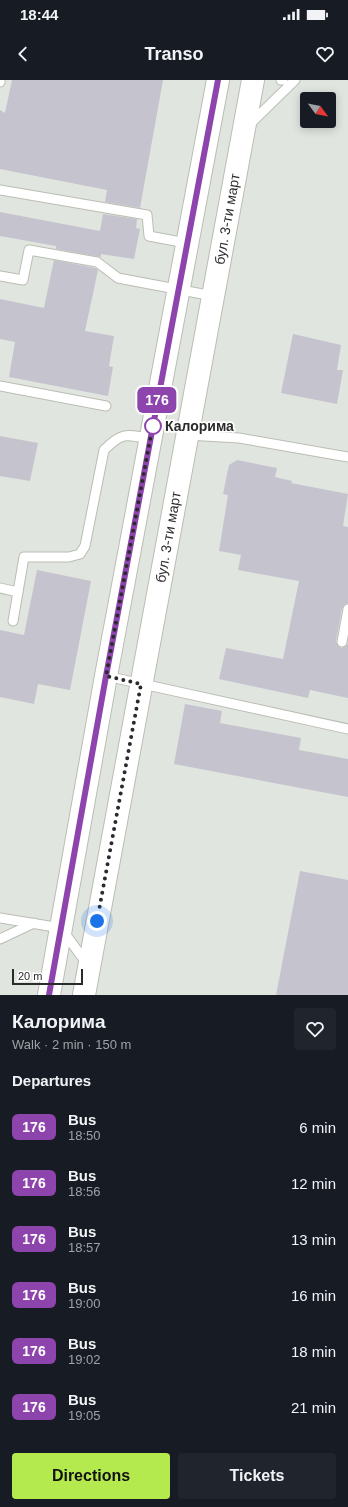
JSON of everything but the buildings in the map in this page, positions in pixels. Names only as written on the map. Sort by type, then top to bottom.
[{"type":"main road","points":[[49,995],[106,676],[186,243],[218,80]]},
{"type":"main road","name":"бул. 3-ти март","points":[[84,995],[252,80]]},
{"type":"lane","points":[[243,130],[295,80]]},
{"type":"lane","points":[[0,190],[147,215],[150,236],[186,243]]},
{"type":"lane","points":[[0,276],[23,280],[30,250],[98,262],[118,278],[213,296]]},
{"type":"lane","points":[[0,386],[106,406]]},
{"type":"lane","points":[[13,621],[24,557],[69,557],[80,554],[85,546],[104,450],[114,440],[126,434],[150,439]]},
{"type":"lane","points":[[187,435],[239,438],[348,457]]},
{"type":"lane","points":[[0,588],[18,592]]},
{"type":"lane","points":[[342,642],[348,609]]},
{"type":"lane","points":[[106,676],[348,729]]},
{"type":"lane","points":[[0,918],[61,928],[89,967]]},
{"type":"lane","points":[[0,939],[34,923]]},
{"type":"shaded area","points":[[0,80],[348,80],[348,995],[0,995]]},
{"type":"bus line","name":"176","points":[[49,995],[106,676],[186,243],[218,80]]},
{"type":"place","name":"Калорима","points":[[153,426]]},
{"type":"route","points":[[97,921],[141,684],[106,676],[153,424],[153,426]]}]
